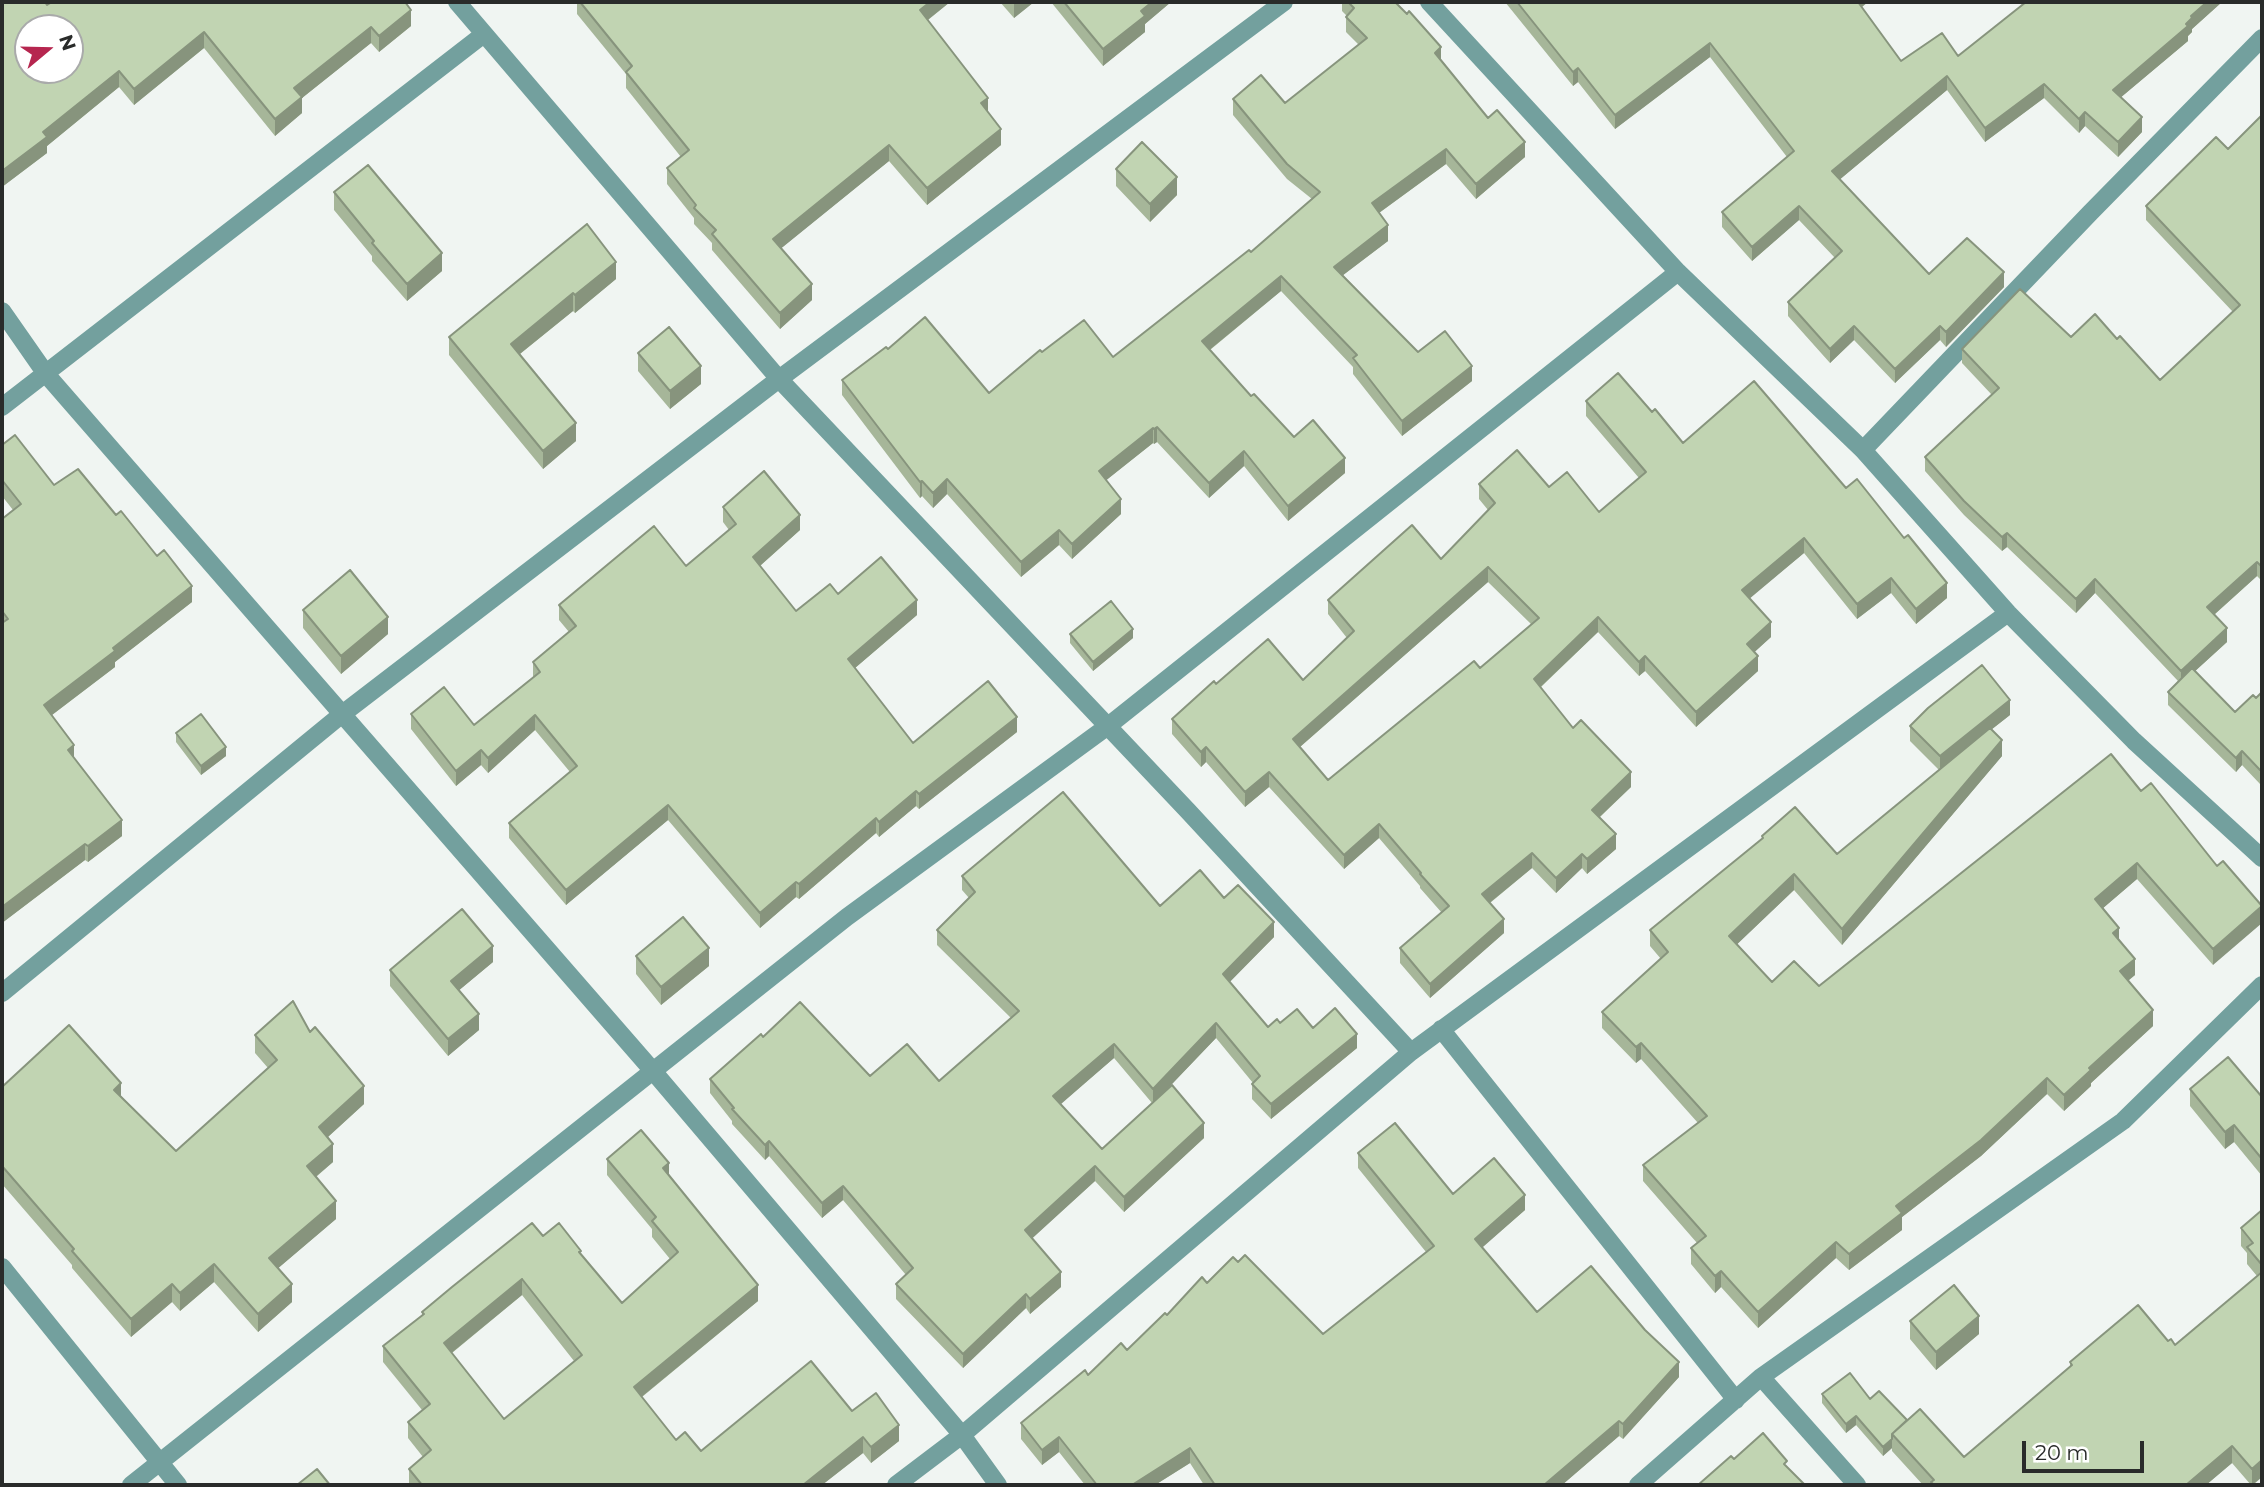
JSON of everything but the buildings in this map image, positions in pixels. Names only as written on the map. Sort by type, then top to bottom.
[{"type":"street","points":[[457,2],[779,379],[1108,726],[1410,1052]]},
{"type":"street","points":[[2,993],[341,715],[779,379],[1284,2]]},
{"type":"street","points":[[1429,2],[1678,272],[1863,450],[2008,613],[2134,741],[2262,858]]},
{"type":"street","points":[[2,407],[484,34]]},
{"type":"street","points":[[1863,450],[2262,38]]},
{"type":"street","points":[[131,1485],[847,917],[1108,726],[1678,272]]},
{"type":"street","points":[[2,311],[46,374],[653,1071],[962,1435],[998,1485]]},
{"type":"street","points":[[896,1485],[962,1435],[1410,1052],[2008,613]]},
{"type":"street","points":[[1638,1485],[1762,1377],[2123,1121],[2262,985]]},
{"type":"street","points":[[1441,1029],[1736,1400]]},
{"type":"street","points":[[2,1268],[178,1485]]},
{"type":"street","points":[[1762,1377],[1857,1485]]}]
